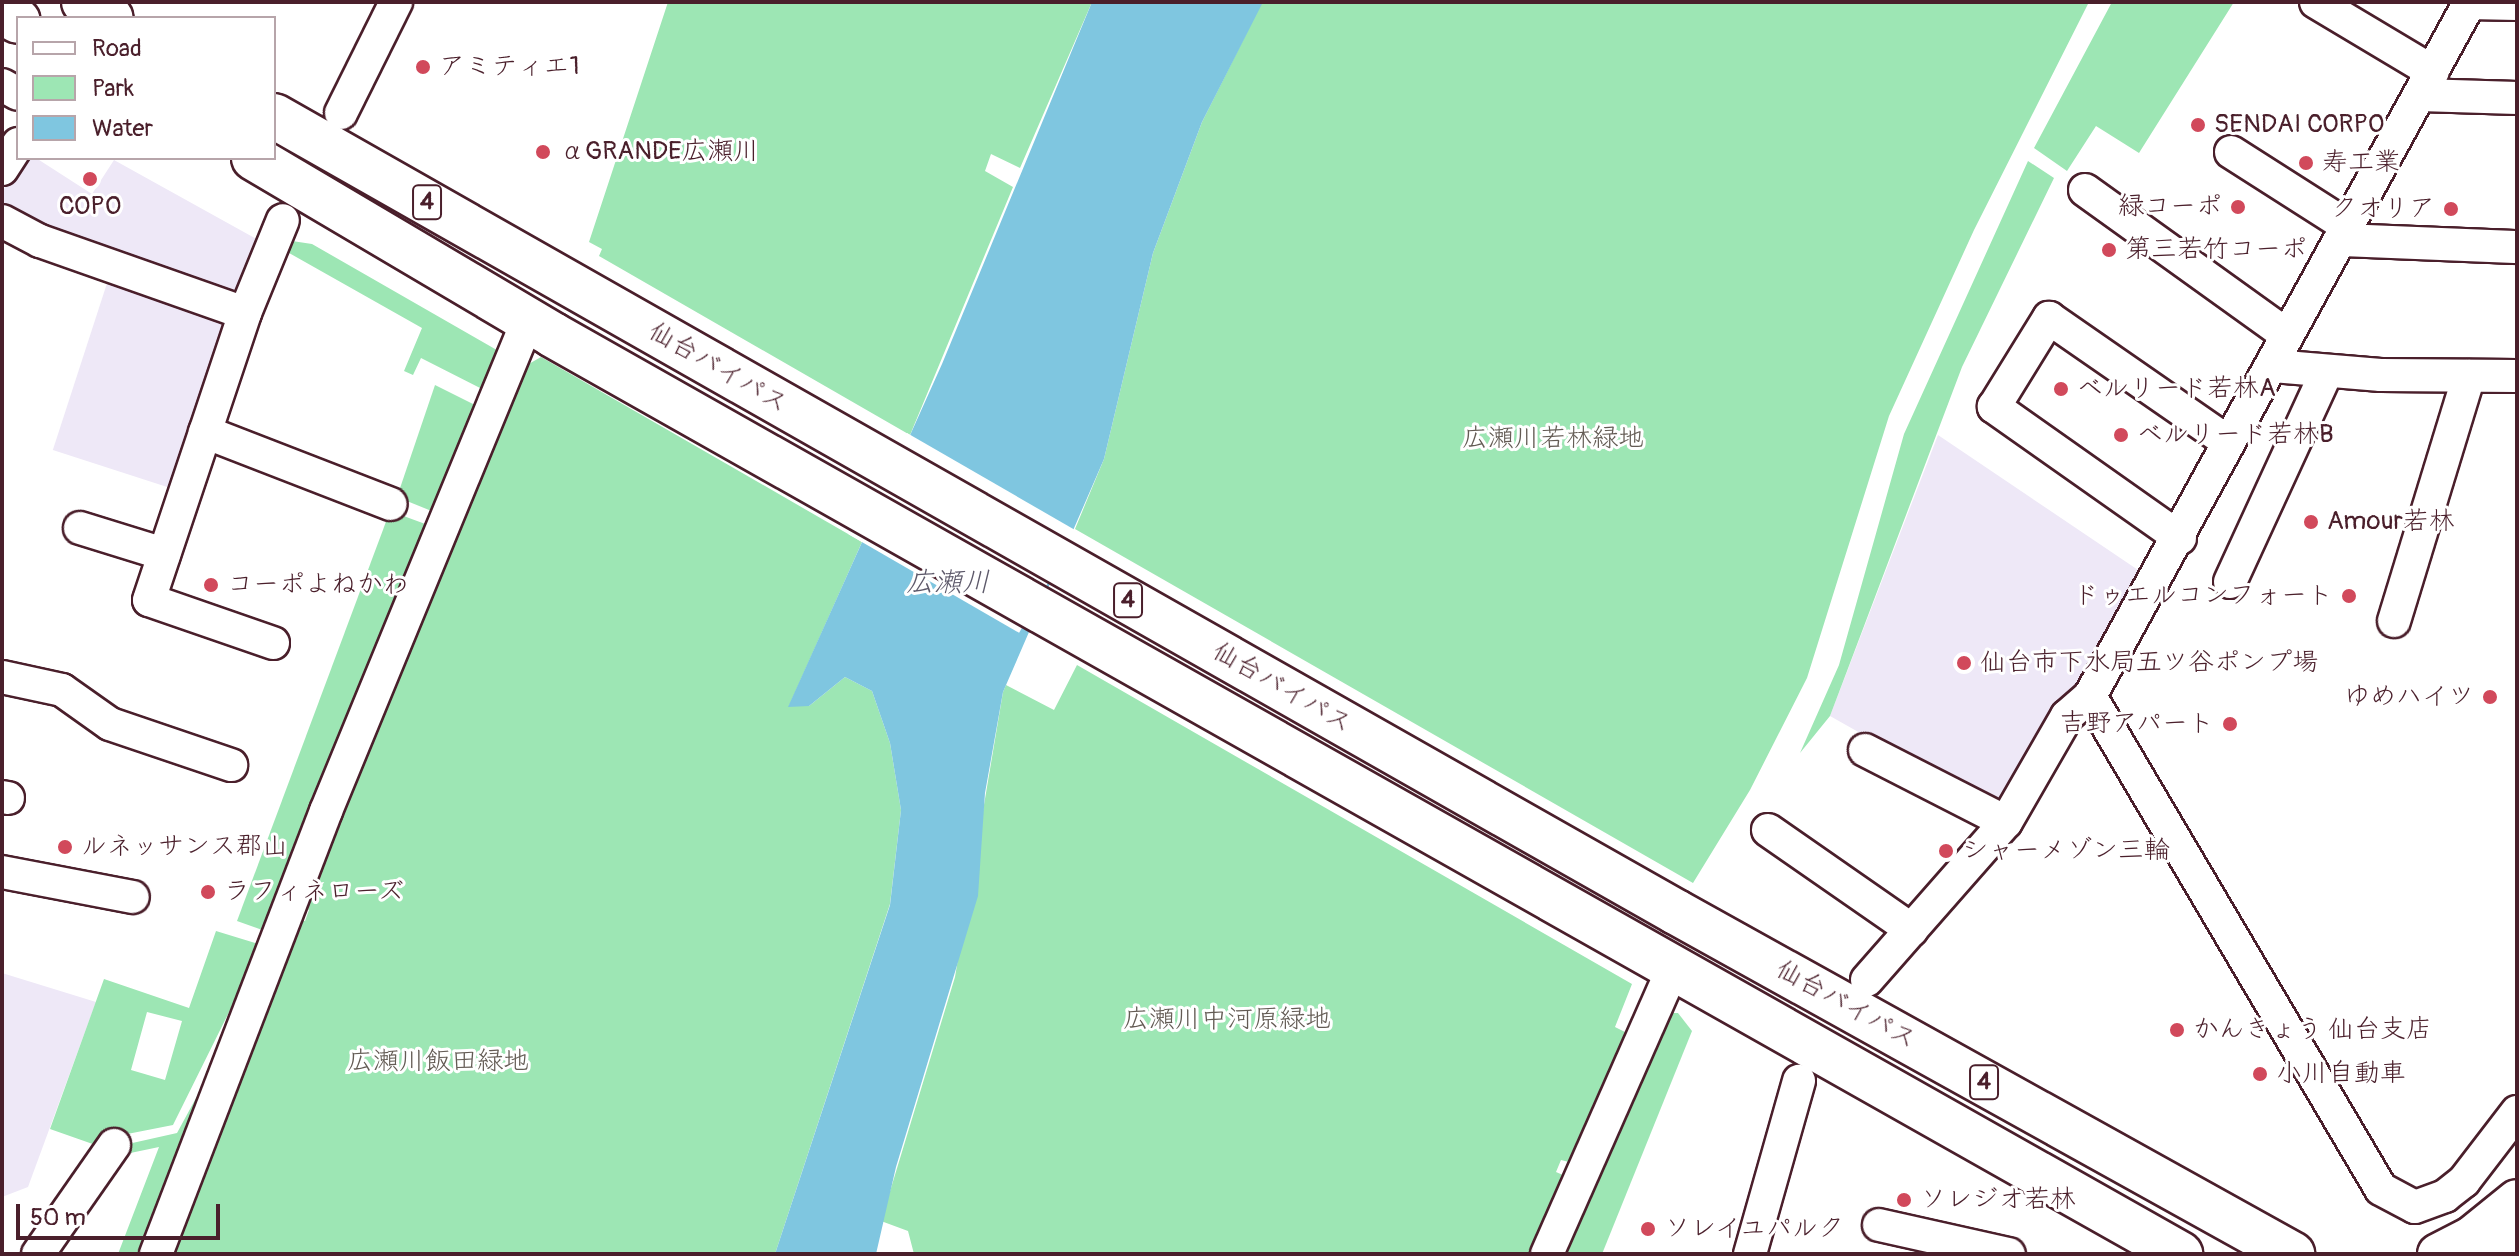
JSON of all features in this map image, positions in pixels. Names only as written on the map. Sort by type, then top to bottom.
[{"type":"highway","points":[[84,2],[108,16]]},
{"type":"highway","name":"仙台バイパス","points":[[276,117],[1676,912],[2297,1253]]},
{"type":"highway","name":"仙台バイパス","points":[[257,160],[541,327],[2180,1254]]},
{"type":"main road","points":[[2438,1254],[2470,1238],[2517,1200]]},
{"type":"main road","points":[[2503,1254],[2517,1229]]},
{"type":"street","points":[[341,113],[396,2]]},
{"type":"street","points":[[2316,2],[2426,84],[2517,98]]},
{"type":"street","points":[[1867,980],[2006,822],[2067,716],[2090,696],[2180,538],[2228,442],[2273,366],[2287,335],[2469,3],[2517,4]]},
{"type":"street","points":[[2,169],[16,147]]},
{"type":"street","points":[[2231,152],[2344,233],[2517,247]]},
{"type":"street","points":[[2085,190],[2287,335]]},
{"type":"street","points":[[273,643],[149,600],[245,313],[283,220]]},
{"type":"street","points":[[2,221],[40,241],[245,313]]},
{"type":"street","points":[[2180,538],[1994,407],[2049,318],[2228,442]]},
{"type":"street","points":[[156,1254],[326,811],[541,327]]},
{"type":"street","points":[[2273,366],[2327,371],[2517,376]]},
{"type":"street","points":[[2230,582],[2327,371]]},
{"type":"street","points":[[2394,621],[2469,376]]},
{"type":"street","points":[[205,432],[391,504]]},
{"type":"street","points":[[80,528],[164,554]]},
{"type":"street","points":[[2,677],[62,690],[110,724],[231,765]]},
{"type":"street","points":[[2090,696],[2381,1189],[2415,1207],[2445,1196],[2464,1181],[2517,1112]]},
{"type":"street","points":[[1865,750],[2006,822]]},
{"type":"street","points":[[1768,830],[1912,930]]},
{"type":"street","points":[[2,872],[133,897]]},
{"type":"street","points":[[1547,1254],[1662,961]]},
{"type":"street","points":[[1750,1254],[1799,1081]]},
{"type":"street","points":[[38,1254],[114,1145]]},
{"type":"street","points":[[1879,1225],[2009,1254]]},
{"type":"shaded area","points":[[24,160],[39,160],[92,194],[114,160],[260,241],[236,295],[85,251],[2,210],[2,192]]},
{"type":"shaded area","points":[[110,274],[234,314],[176,490],[53,450]]},
{"type":"shaded area","points":[[1938,435],[2147,576],[2002,813],[1830,716]]},
{"type":"shaded area","points":[[2,973],[96,1002],[28,1187],[2,1197]]},
{"type":"green space","points":[[668,2],[1092,2],[1020,168],[991,154],[985,171],[1013,187],[910,435],[599,256],[602,249],[589,242]]},
{"type":"green space","name":"広瀬川若林緑地","points":[[1262,2],[2089,2],[1974,230],[1889,416],[1807,678],[1750,790],[1693,883],[1075,529],[1104,459],[1153,253],[1202,122]]},
{"type":"green space","points":[[2112,2],[2234,2],[2139,153],[2096,126],[2067,171],[2034,148]]},
{"type":"green space","points":[[2028,161],[2054,178],[1962,367],[1830,716],[1800,753],[1839,665],[1904,434]]},
{"type":"green space","points":[[292,241],[312,244],[502,353],[486,391],[421,358],[413,375],[404,371],[422,328],[282,249]]},
{"type":"green space","name":"広瀬川飯田緑地","points":[[541,357],[862,542],[789,706],[809,706],[845,677],[872,691],[890,743],[901,810],[890,904],[775,1254],[166,1254],[295,919],[305,921],[309,910],[300,907],[527,365]]},
{"type":"green space","points":[[435,385],[479,407],[434,512],[397,497]]},
{"type":"green space","points":[[390,511],[428,525],[265,931],[237,921]]},
{"type":"green space","name":"広瀬川中河原緑地","points":[[1077,665],[1632,984],[1615,1027],[1627,1033],[1569,1162],[1561,1160],[1556,1172],[1563,1175],[1532,1254],[914,1254],[908,1231],[881,1221],[955,977],[1003,692],[1006,685],[1054,710]]},
{"type":"green space","points":[[216,931],[265,946],[247,993],[234,1002],[173,1125],[112,1137],[104,1148],[50,1129],[104,979],[189,1008]],"holes":[[[147,1012],[182,1021],[165,1080],[131,1070]]]},
{"type":"green space","points":[[1662,1013],[1678,1013],[1692,1031],[1602,1254],[1561,1254]]},
{"type":"green space","points":[[221,1052],[148,1254],[118,1254],[159,1147],[116,1156],[119,1146],[177,1133]]},
{"type":"water","name":"広瀬川","points":[[1092,2],[1263,2],[1202,122],[1153,253],[1104,459],[1003,692],[985,793],[978,896],[896,1167],[876,1254],[775,1254],[890,905],[901,810],[890,743],[872,691],[845,677],[809,706],[788,707],[942,364]]},
{"type":"pier","points":[[907,433],[1078,531],[1019,633],[848,534]]},
{"type":"place","name":"アミティエ1","points":[[423,67]]},
{"type":"place","name":"SENDAI CORPO","points":[[2198,125]]},
{"type":"place","name":"αGRANDE広瀬川","points":[[543,152]]},
{"type":"place","name":"寿工業","points":[[2306,163]]},
{"type":"place","name":"COPO","points":[[90,179]]},
{"type":"place","name":"緑コーポ","points":[[2238,207]]},
{"type":"place","name":"クオリア","points":[[2451,209]]},
{"type":"place","name":"第三若竹コーポ","points":[[2109,250]]},
{"type":"place","name":"ベルリード若林A","points":[[2061,389]]},
{"type":"place","name":"ベルリード若林B","points":[[2121,435]]},
{"type":"place","name":"Amour若林","points":[[2311,522]]},
{"type":"place","name":"コーポよねかわ","points":[[211,585]]},
{"type":"place","name":"ドゥエルコンフォート","points":[[2349,596]]},
{"type":"place","name":"仙台市下水局五ツ谷ポンプ場","points":[[1964,663]]},
{"type":"place","name":"ゆめハイツ","points":[[2490,697]]},
{"type":"place","name":"吉野アパート","points":[[2230,724]]},
{"type":"place","name":"ルネッサンス郡山","points":[[65,847]]},
{"type":"place","name":"シャーメゾン三輪","points":[[1946,851]]},
{"type":"place","name":"ラフィネローズ","points":[[208,892]]},
{"type":"place","name":"かんきょう 仙台支店","points":[[2177,1030]]},
{"type":"place","name":"小川自動車","points":[[2260,1074]]},
{"type":"place","name":"ソレジオ若林","points":[[1904,1200]]},
{"type":"place","name":"ソレイユパルク","points":[[1648,1229]]}]
